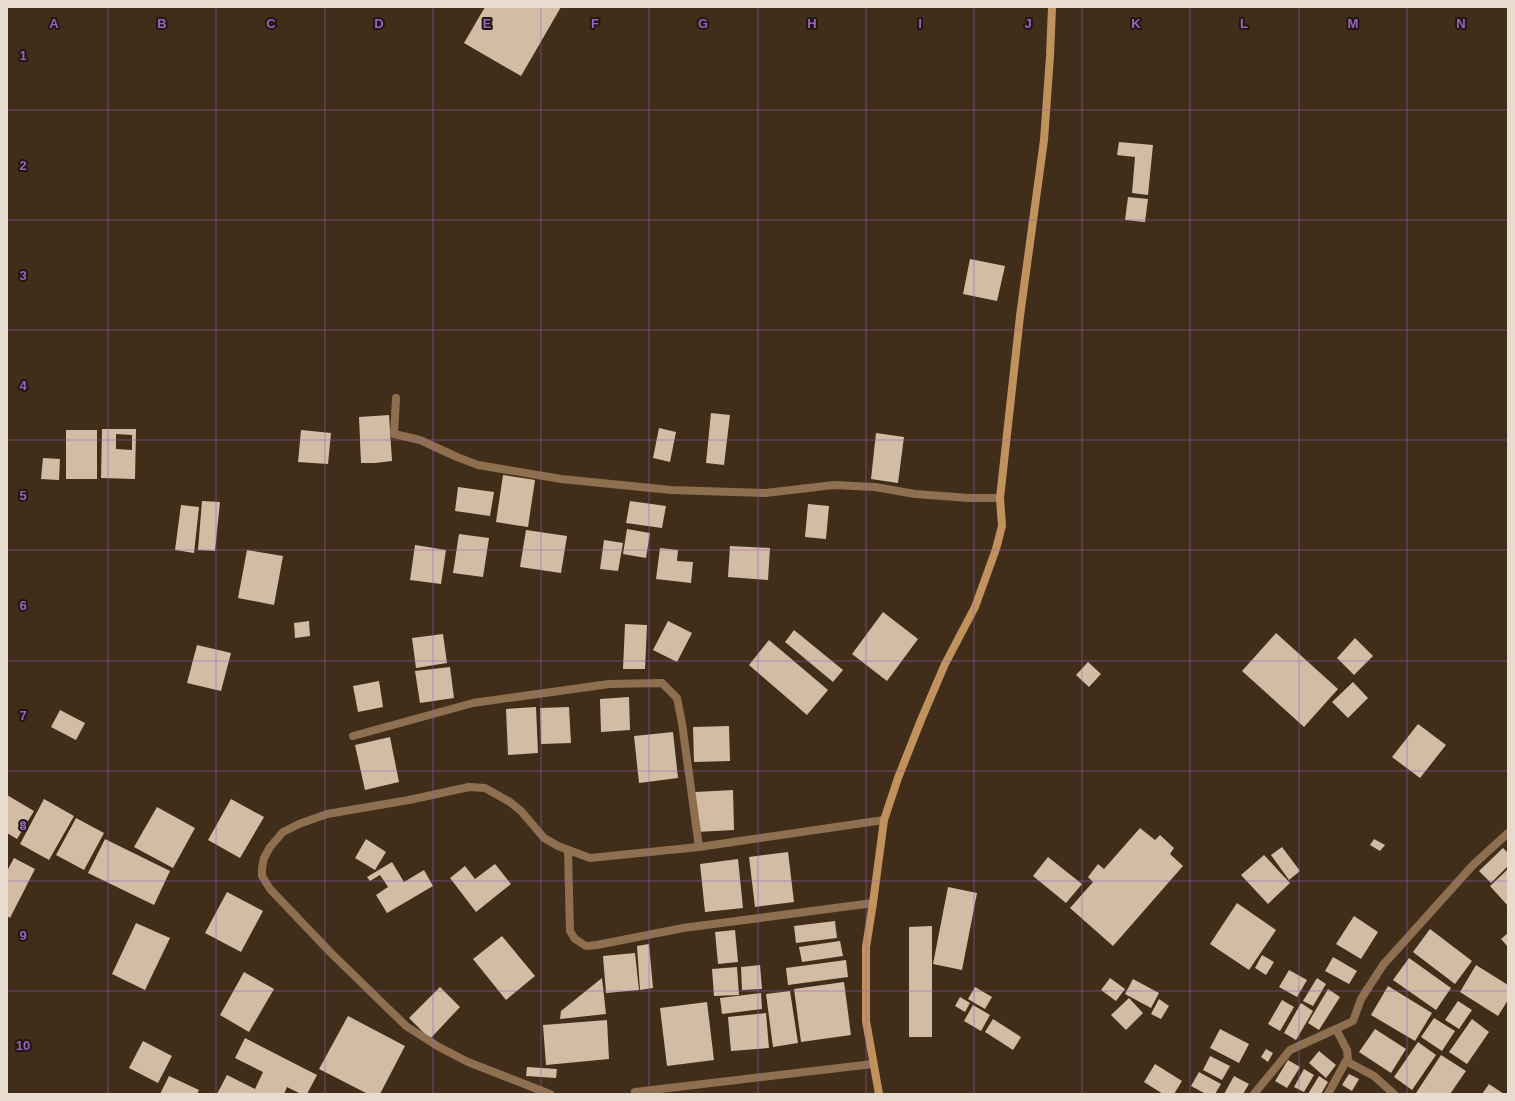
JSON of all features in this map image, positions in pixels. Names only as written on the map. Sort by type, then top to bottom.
[{"type":"main road","points":[[879,1094],[866,1021],[866,954],[884,820],[920,720],[945,664],[975,607],[996,549],[1002,526],[1000,498],[1020,316],[1044,140],[1052,7]]},
{"type":"street","points":[[396,398],[394,434],[420,440],[478,465],[554,478],[671,490],[765,493],[834,485],[875,487],[915,494],[969,498],[1000,498]]},
{"type":"street","points":[[353,736],[473,704],[609,684],[662,683],[677,698],[682,723],[698,847]]},
{"type":"street","points":[[550,1094],[468,1062],[439,1047],[406,1026],[331,953],[270,889],[262,876],[264,858],[270,847],[283,832],[299,824],[327,814],[469,787],[485,788],[510,802],[521,811],[544,838],[568,850],[590,858],[698,847],[884,820]]},
{"type":"street","points":[[1254,1094],[1290,1050],[1353,1021],[1361,999],[1383,965],[1473,865],[1508,833]]},
{"type":"street","points":[[568,850],[570,931],[575,939],[586,946],[616,942],[682,928],[873,903]]},
{"type":"street","points":[[1328,1094],[1346,1061],[1348,1060],[1347,1050],[1336,1029]]},
{"type":"street","points":[[1346,1061],[1374,1076],[1394,1094]]},
{"type":"street","points":[[635,1092],[873,1064]]},
{"type":"building","points":[[485,7],[561,7],[521,76],[464,43]]},
{"type":"building","points":[[1119,142],[1153,145],[1148,195],[1132,193],[1135,157],[1117,155]]},
{"type":"building","points":[[1128,197],[1148,199],[1145,222],[1125,220]]},
{"type":"building","points":[[970,259],[1005,266],[997,301],[963,294]]},
{"type":"building","points":[[711,413],[730,415],[724,465],[706,463]]},
{"type":"building","points":[[389,415],[392,461],[361,463],[359,417]]},
{"type":"building","points":[[659,428],[676,432],[670,462],[653,458]]},
{"type":"building","points":[[102,429],[136,429],[135,479],[101,478]],"holes":[[[116,434],[132,435],[132,450],[116,449]]]},
{"type":"building","points":[[66,430],[97,430],[97,479],[66,479]]},
{"type":"building","points":[[301,430],[331,433],[328,464],[298,462]]},
{"type":"building","points":[[876,433],[904,437],[898,483],[871,479]]},
{"type":"building","points":[[43,458],[60,459],[59,480],[41,479]]},
{"type":"building","points":[[503,475],[535,480],[528,527],[496,522]]},
{"type":"building","points":[[458,487],[494,492],[490,516],[455,511]]},
{"type":"building","points":[[202,501],[220,502],[215,551],[198,550]]},
{"type":"building","points":[[630,501],[666,506],[662,528],[626,523]]},
{"type":"building","points":[[808,504],[829,506],[826,539],[805,537]]},
{"type":"building","points":[[181,505],[199,507],[194,553],[175,550]]},
{"type":"building","points":[[627,529],[650,533],[646,558],[623,554]]},
{"type":"building","points":[[526,530],[567,536],[561,573],[520,567]]},
{"type":"building","points":[[459,534],[489,538],[483,577],[453,573]]},
{"type":"building","points":[[604,540],[623,543],[618,571],[600,569]]},
{"type":"building","points":[[415,545],[446,550],[441,584],[410,580]]},
{"type":"building","points":[[730,546],[770,548],[768,580],[728,577]]},
{"type":"building","points":[[660,548],[678,550],[677,561],[693,562],[691,583],[656,579]]},
{"type":"building","points":[[247,550],[283,556],[274,605],[238,598]]},
{"type":"building","points":[[883,612],[918,639],[887,681],[852,654]]},
{"type":"building","points":[[309,621],[310,636],[295,638],[294,623]]},
{"type":"building","points":[[668,621],[692,633],[677,662],[653,650]]},
{"type":"building","points":[[625,624],[647,625],[645,669],[623,669]]},
{"type":"building","points":[[794,630],[843,670],[833,682],[785,642]]},
{"type":"building","points":[[1276,633],[1338,689],[1304,727],[1242,671]]},
{"type":"building","points":[[443,634],[447,663],[416,668],[412,638]]},
{"type":"building","points":[[1355,638],[1373,656],[1354,675],[1337,658]]},
{"type":"building","points":[[769,640],[828,690],[807,715],[749,665]]},
{"type":"building","points":[[197,645],[231,653],[221,691],[187,683]]},
{"type":"building","points":[[1088,662],[1101,674],[1089,687],[1076,675]]},
{"type":"building","points":[[450,667],[454,698],[420,703],[415,671]]},
{"type":"building","points":[[379,681],[383,707],[358,712],[353,686]]},
{"type":"building","points":[[1353,682],[1368,698],[1348,718],[1332,702]]},
{"type":"building","points":[[629,697],[630,730],[601,732],[600,699]]},
{"type":"building","points":[[536,707],[538,753],[508,755],[506,709]]},
{"type":"building","points":[[569,707],[571,743],[541,744],[540,708]]},
{"type":"building","points":[[60,710],[85,723],[76,740],[51,727]]},
{"type":"building","points":[[1418,724],[1446,745],[1420,778],[1392,757]]},
{"type":"building","points":[[729,726],[730,761],[694,762],[693,727]]},
{"type":"building","points":[[673,732],[678,778],[639,783],[634,736]]},
{"type":"building","points":[[390,737],[399,782],[365,790],[355,745]]},
{"type":"building","points":[[733,790],[734,830],[696,832],[695,792]]},
{"type":"building","points":[[7,795],[34,811],[17,839],[7,833]]},
{"type":"building","points":[[44,799],[74,816],[49,860],[20,844]]},
{"type":"building","points":[[231,799],[264,817],[240,858],[208,840]]},
{"type":"building","points":[[157,807],[195,828],[173,868],[134,847]]},
{"type":"building","points":[[76,818],[104,833],[84,870],[56,855]]},
{"type":"building","points":[[1140,828],[1155,840],[1160,835],[1174,848],[1170,854],[1183,866],[1113,946],[1070,908],[1093,882],[1088,877],[1098,864],[1104,869]]},
{"type":"building","points":[[105,839],[170,871],[154,905],[88,873]]},
{"type":"building","points":[[366,839],[386,852],[375,870],[355,858]]},
{"type":"building","points":[[1374,839],[1385,845],[1380,851],[1370,845]]},
{"type":"building","points":[[1282,847],[1300,871],[1289,880],[1271,855]]},
{"type":"building","points":[[1503,848],[1508,853],[1508,866],[1491,883],[1479,871]]},
{"type":"building","points":[[788,852],[794,902],[755,907],[749,857]]},
{"type":"building","points":[[1264,855],[1290,883],[1268,904],[1241,875]]},
{"type":"building","points":[[1048,857],[1082,884],[1066,903],[1033,876]]},
{"type":"building","points":[[14,858],[35,869],[10,918],[7,916],[7,871]]},
{"type":"building","points":[[738,859],[743,908],[705,912],[700,864]]},
{"type":"building","points":[[392,862],[404,882],[424,870],[433,886],[387,913],[376,895],[388,887],[380,875],[370,881],[367,877]]},
{"type":"building","points":[[495,864],[511,884],[476,912],[450,878],[465,866],[475,879]]},
{"type":"building","points":[[1508,869],[1508,906],[1490,886]]},
{"type":"building","points":[[948,887],[977,893],[962,970],[933,964]]},
{"type":"building","points":[[227,892],[263,911],[241,952],[205,933]]},
{"type":"building","points":[[1237,903],[1276,930],[1249,970],[1210,944]]},
{"type":"building","points":[[1354,916],[1378,932],[1361,959],[1336,944]]},
{"type":"building","points":[[835,921],[837,938],[796,943],[794,926]]},
{"type":"building","points":[[136,923],[170,938],[145,990],[112,974]]},
{"type":"building","points":[[932,926],[932,1037],[909,1037],[909,927]]},
{"type":"building","points":[[1430,929],[1472,961],[1455,984],[1413,952]]},
{"type":"building","points":[[735,930],[738,962],[718,964],[715,932]]},
{"type":"building","points":[[1508,933],[1508,947],[1501,939]]},
{"type":"building","points":[[502,936],[535,976],[506,1000],[473,959]]},
{"type":"building","points":[[840,941],[843,956],[802,962],[799,947]]},
{"type":"building","points":[[649,944],[653,988],[640,990],[637,946]]},
{"type":"building","points":[[635,953],[639,990],[606,993],[603,956]]},
{"type":"building","points":[[1262,955],[1274,962],[1266,975],[1255,968]]},
{"type":"building","points":[[1333,957],[1357,971],[1349,984],[1325,971]]},
{"type":"building","points":[[1409,958],[1451,988],[1436,1010],[1393,980]]},
{"type":"building","points":[[846,960],[848,977],[788,985],[786,968]]},
{"type":"building","points":[[760,965],[762,989],[742,990],[741,967]]},
{"type":"building","points":[[1476,965],[1508,985],[1508,1000],[1498,1016],[1460,992]]},
{"type":"building","points":[[737,967],[739,995],[714,996],[712,969]]},
{"type":"building","points":[[1289,970],[1307,980],[1297,997],[1279,987]]},
{"type":"building","points":[[244,972],[274,989],[249,1032],[220,1015]]},
{"type":"building","points":[[602,978],[606,1014],[560,1019],[561,1011]]},
{"type":"building","points":[[1110,978],[1125,989],[1116,1001],[1101,990]]},
{"type":"building","points":[[1317,978],[1326,984],[1313,1006],[1303,1001]]},
{"type":"building","points":[[1133,979],[1159,993],[1151,1008],[1125,994]]},
{"type":"building","points":[[844,982],[851,1035],[801,1042],[794,989]]},
{"type":"building","points":[[1388,986],[1432,1013],[1415,1041],[1371,1015]]},
{"type":"building","points":[[440,987],[460,1007],[430,1039],[409,1018]]},
{"type":"building","points":[[975,987],[992,997],[985,1009],[968,999]]},
{"type":"building","points":[[1328,989],[1340,997],[1319,1030],[1308,1023]]},
{"type":"building","points":[[790,991],[798,1043],[773,1047],[766,994]]},
{"type":"building","points":[[761,993],[762,1009],[722,1014],[720,998]]},
{"type":"building","points":[[960,997],[970,1003],[965,1012],[955,1006]]},
{"type":"building","points":[[1129,998],[1143,1013],[1126,1030],[1111,1015]]},
{"type":"building","points":[[1159,999],[1169,1006],[1161,1019],[1151,1014]]},
{"type":"building","points":[[1282,1000],[1294,1007],[1280,1031],[1268,1024]]},
{"type":"building","points":[[1458,1001],[1472,1010],[1459,1029],[1445,1020]]},
{"type":"building","points":[[707,1002],[714,1060],[667,1066],[660,1008]]},
{"type":"building","points":[[1301,1003],[1313,1011],[1296,1040],[1284,1033]]},
{"type":"building","points":[[973,1005],[990,1015],[981,1031],[964,1021]]},
{"type":"building","points":[[766,1013],[769,1048],[731,1051],[728,1017]]},
{"type":"building","points":[[348,1016],[405,1046],[380,1094],[368,1094],[319,1069]]},
{"type":"building","points":[[1434,1018],[1455,1031],[1442,1051],[1421,1037]]},
{"type":"building","points":[[993,1019],[1021,1037],[1013,1050],[985,1032]]},
{"type":"building","points":[[1472,1019],[1489,1032],[1467,1064],[1449,1052]]},
{"type":"building","points":[[607,1020],[609,1059],[546,1065],[543,1025]]},
{"type":"building","points":[[1220,1029],[1249,1044],[1239,1063],[1210,1048]]},
{"type":"building","points":[[1375,1029],[1406,1049],[1391,1073],[1359,1052]]},
{"type":"building","points":[[245,1038],[317,1075],[307,1094],[301,1094],[287,1087],[284,1094],[217,1094],[227,1075],[255,1089],[263,1072],[235,1058]]},
{"type":"building","points":[[143,1041],[172,1056],[158,1083],[129,1068]]},
{"type":"building","points":[[1418,1042],[1436,1055],[1412,1090],[1394,1077]]},
{"type":"building","points":[[1266,1049],[1273,1053],[1268,1062],[1261,1057]]},
{"type":"building","points":[[1319,1051],[1336,1065],[1326,1078],[1309,1063]]},
{"type":"building","points":[[1441,1055],[1466,1071],[1450,1094],[1416,1093]]},
{"type":"building","points":[[1210,1056],[1230,1066],[1222,1080],[1203,1070]]},
{"type":"building","points":[[1288,1060],[1300,1067],[1287,1088],[1275,1081]]},
{"type":"building","points":[[1155,1064],[1182,1081],[1174,1094],[1163,1094],[1144,1082]]},
{"type":"building","points":[[527,1067],[557,1069],[556,1078],[526,1076]]},
{"type":"building","points":[[1304,1069],[1314,1075],[1304,1092],[1294,1087]]},
{"type":"building","points":[[1199,1072],[1221,1084],[1215,1094],[1206,1094],[1191,1086]]},
{"type":"building","points":[[1349,1074],[1359,1079],[1352,1091],[1342,1085]]},
{"type":"building","points":[[169,1076],[199,1090],[197,1094],[160,1094]]},
{"type":"building","points":[[1234,1076],[1249,1084],[1243,1094],[1224,1094]]},
{"type":"building","points":[[1319,1076],[1328,1082],[1321,1094],[1308,1094]]},
{"type":"building","points":[[1489,1084],[1504,1094],[1482,1094]]}]
